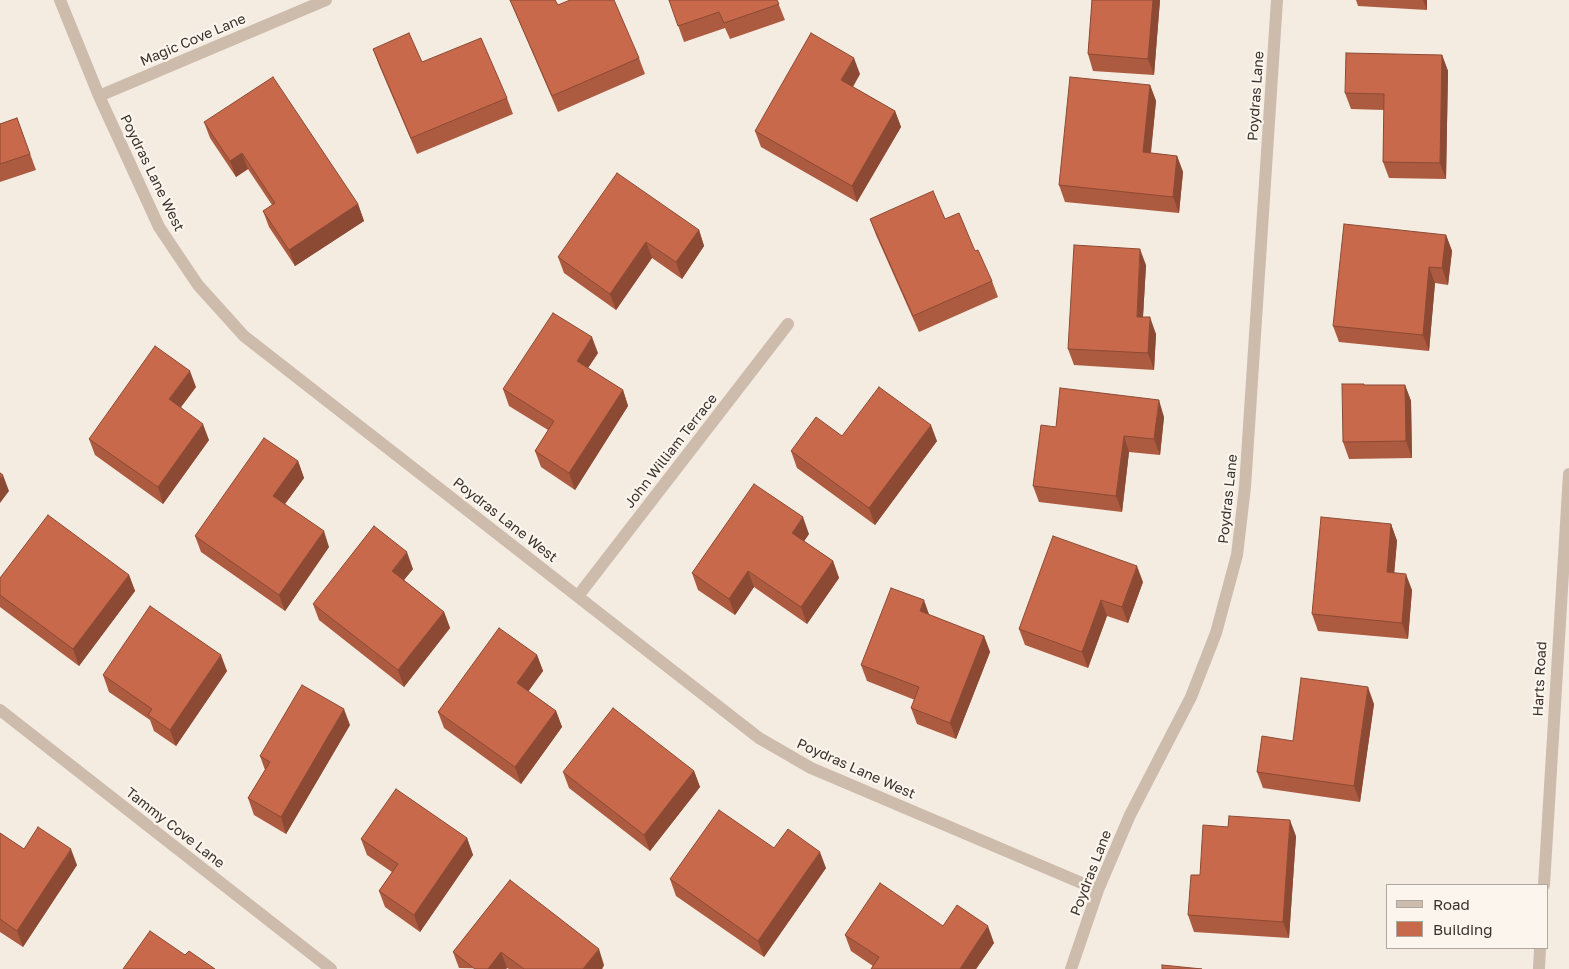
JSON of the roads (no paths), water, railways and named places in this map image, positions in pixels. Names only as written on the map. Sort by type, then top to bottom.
[{"type":"street","name":"Poydras Lane West","points":[[60,0],[99,96],[158,227],[198,285],[244,336],[759,738],[811,768],[1098,890]]},
{"type":"street","name":"Magic Cove Lane","points":[[99,96],[326,0]]},
{"type":"street","name":"Poydras Lane","points":[[1071,969],[1098,890],[1130,815],[1190,697],[1216,633],[1237,555],[1245,487],[1277,0]]},
{"type":"street","name":"John William Terrace","points":[[578,596],[788,324]]},
{"type":"street","name":"Harts Road","points":[[1544,884],[1569,474]]},
{"type":"street","name":"Tammy Cove Lane","points":[[0,710],[331,969]]},
{"type":"street","points":[[1538,969],[1540,949]]}]
